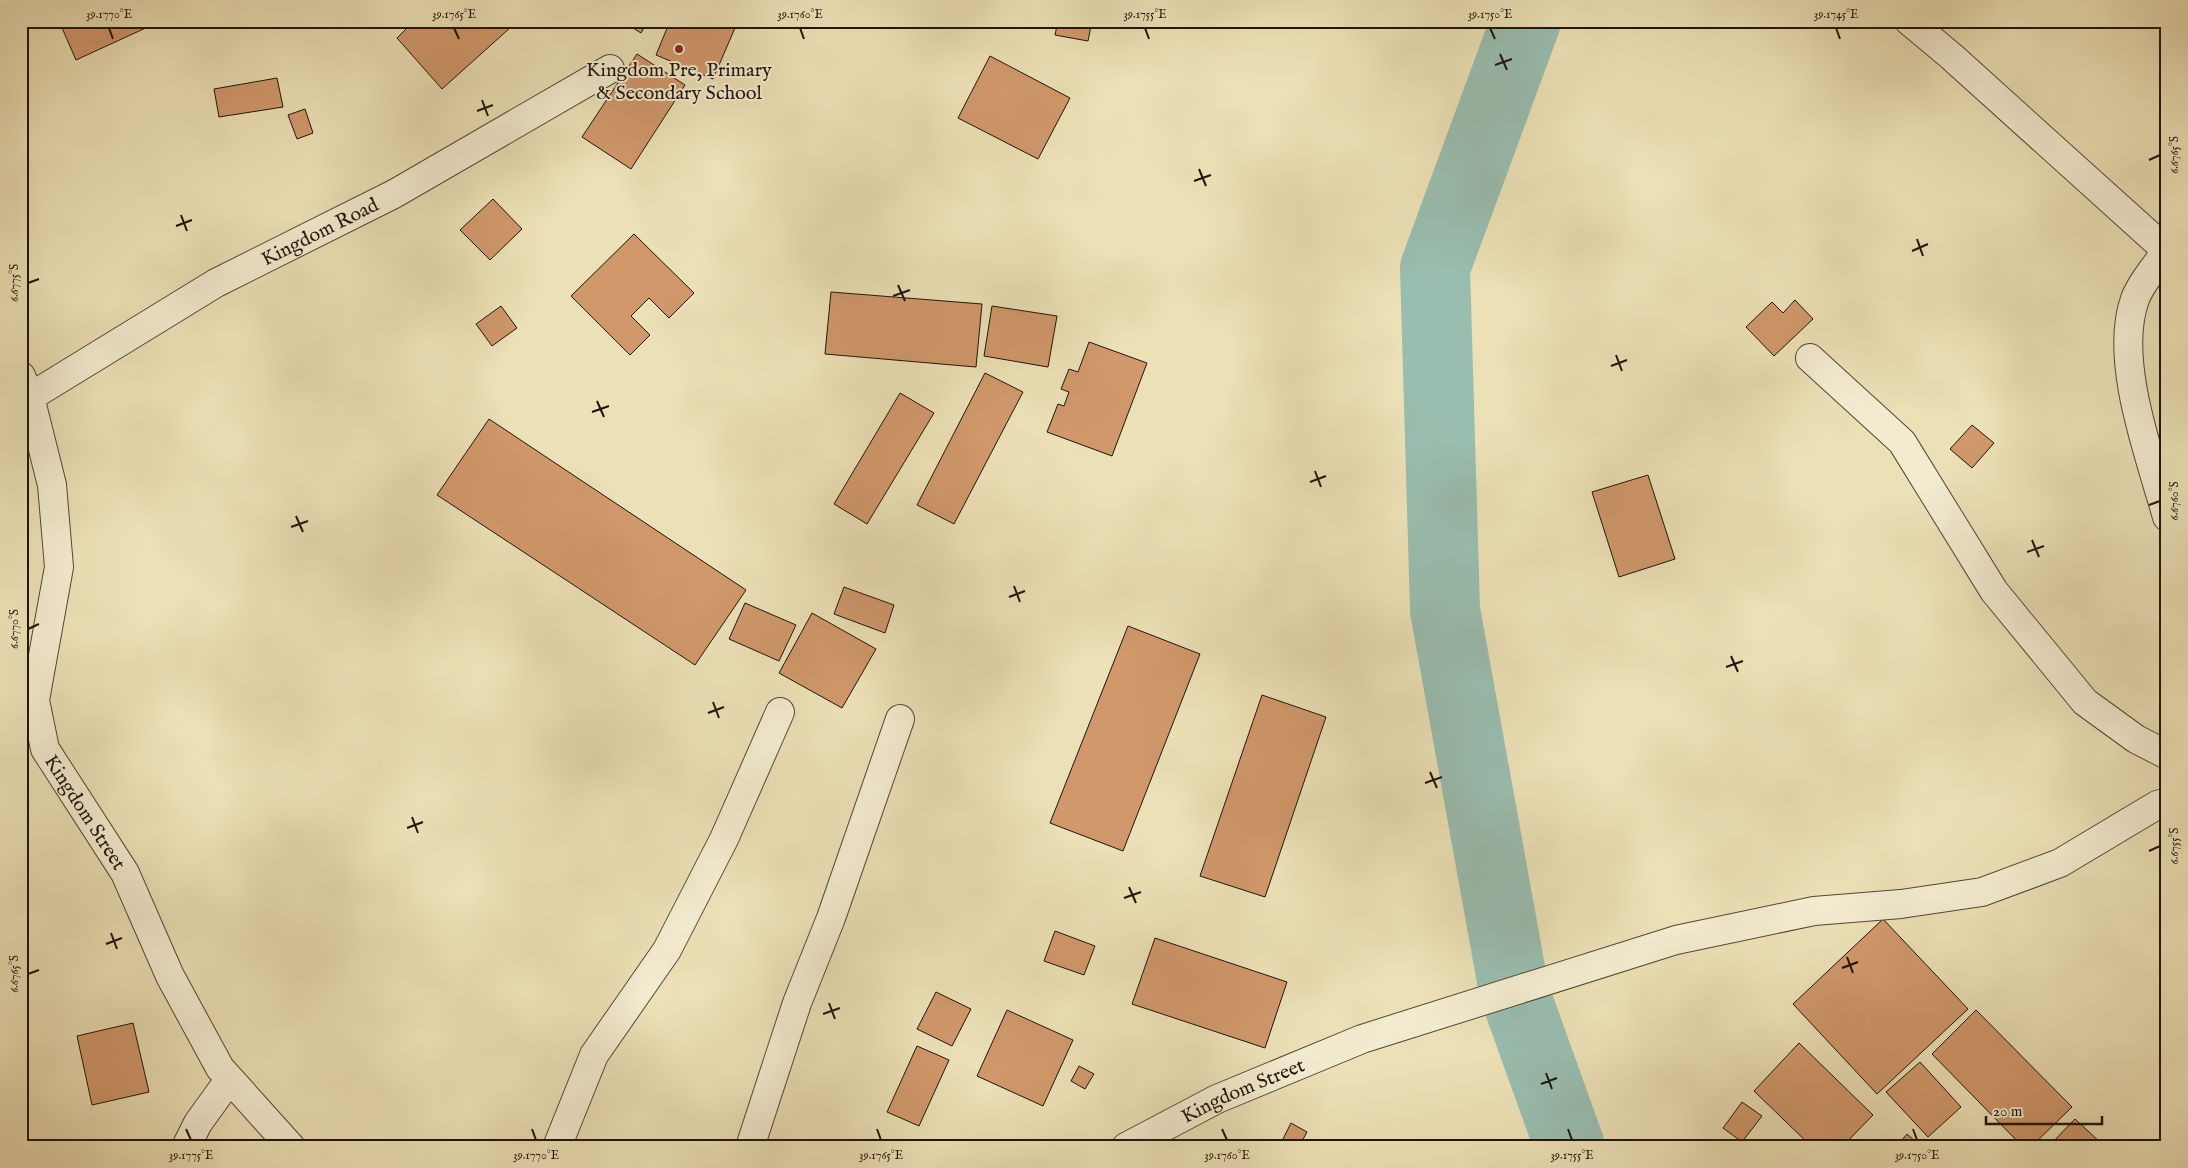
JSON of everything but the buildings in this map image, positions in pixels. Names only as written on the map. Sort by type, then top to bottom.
[{"type":"street","points":[[1909,21],[1951,56],[2167,251],[2136,298],[2127,338],[2135,396],[2151,468],[2167,517]]},
{"type":"street","name":"Kingdom Road","points":[[26,387],[216,283],[394,194],[610,69]]},
{"type":"street","points":[[1810,358],[1902,442],[1994,591],[2085,702],[2136,739],[2167,756]]},
{"type":"street","name":"Kingdom Street","points":[[26,387],[52,485],[59,567],[35,700],[45,749],[125,873],[170,976],[220,1068],[291,1147]]},
{"type":"street","points":[[557,1147],[594,1055],[667,950],[724,840],[780,712]]},
{"type":"street","points":[[750,1147],[797,1002],[830,918],[900,719]]},
{"type":"street","name":"Kingdom Street","points":[[1126,1147],[1217,1099],[1362,1038],[1676,940],[1814,911],[1901,904],[1982,892],[2060,862],[2167,802]]},
{"type":"street","points":[[186,1147],[198,1123],[229,1080]]},
{"type":"waterway","points":[[1526,21],[1435,268],[1445,610],[1514,991],[1570,1147]]},
{"type":"place","name":"Kingdom Pre, Primary & Secondary School","points":[[679,49]]}]
